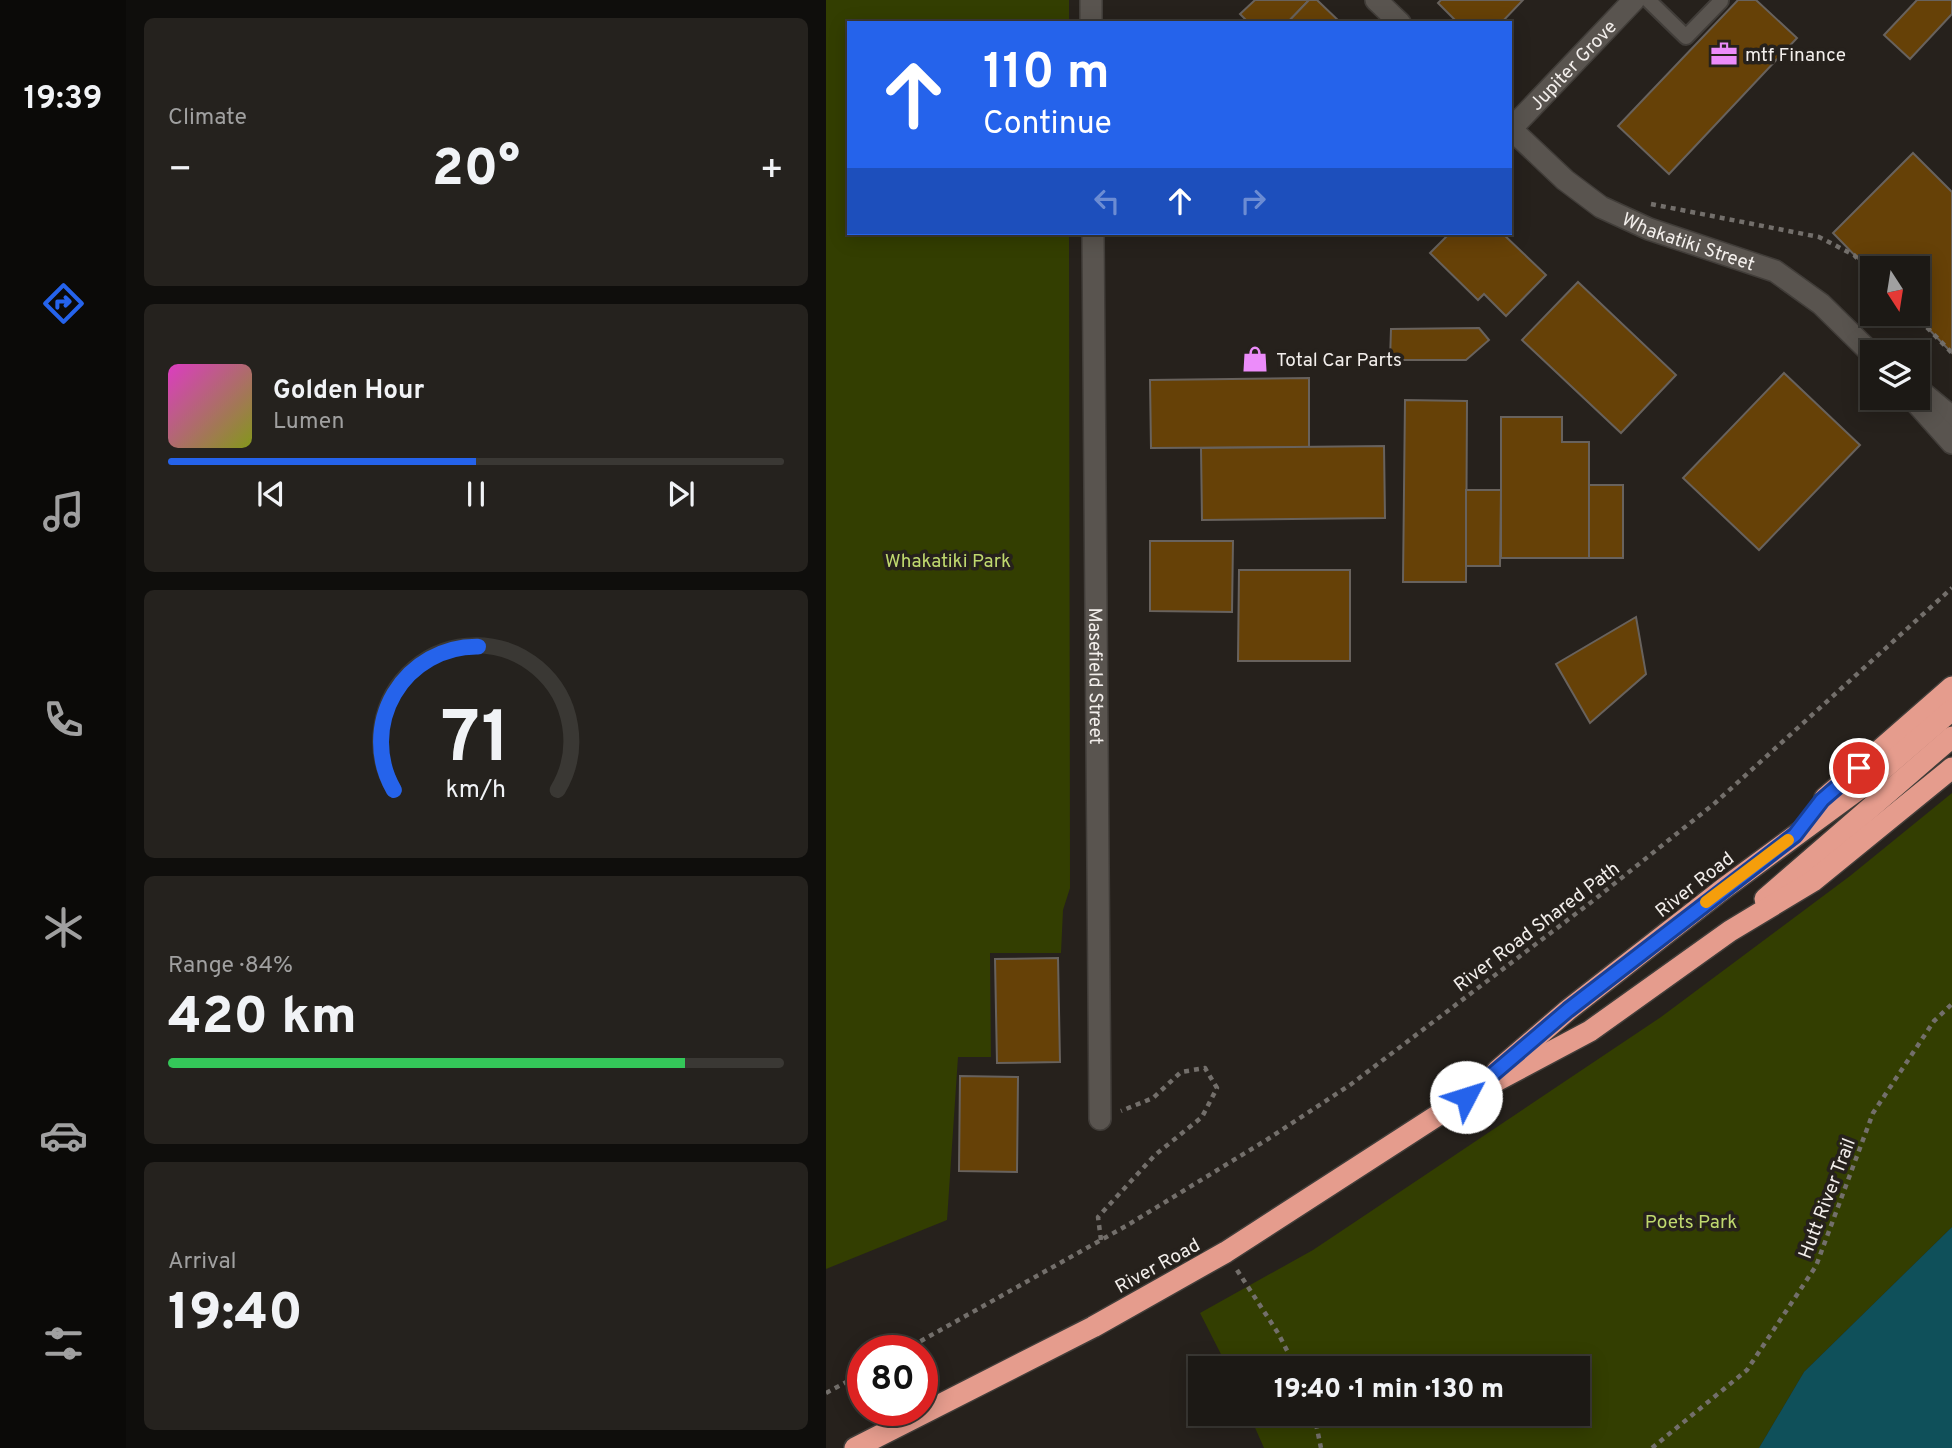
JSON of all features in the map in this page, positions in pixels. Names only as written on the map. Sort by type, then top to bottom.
[{"type":"highway","points":[[1795,835],[1822,800],[1952,687]]},
{"type":"highway","name":"River Road","points":[[1466,1097],[1568,1010],[1795,835],[1867,783],[1952,710]]},
{"type":"highway","points":[[1730,931],[1804,863],[1952,737]]},
{"type":"highway","name":"River Road","points":[[855,1448],[1093,1327],[1226,1252],[1466,1097],[1590,1031],[1730,931],[1814,881],[1952,768]]},
{"type":"street","points":[[1091,0],[1091,21]]},
{"type":"street","points":[[1376,0],[1398,21]]},
{"type":"street","name":"Jupiter Grove","points":[[1512,128],[1634,0]]},
{"type":"street","name":"Whakatiki Street","points":[[1512,130],[1588,199],[1649,229],[1775,271],[1821,304],[1860,341]]},
{"type":"street","name":"Masefield Street","points":[[1093,235],[1100,1119]]},
{"type":"street","points":[[1930,399],[1952,417]]},
{"type":"street","points":[[1923,410],[1952,443]]},
{"type":"lane","points":[[1648,0],[1686,37],[1721,1]]},
{"type":"path","points":[[1614,214],[1653,203],[1819,237],[1854,255],[1860,261]]},
{"type":"path","points":[[1926,326],[1952,353]]},
{"type":"path","name":"River Road Shared Path","points":[[932,1335],[1101,1240],[1268,1139],[1350,1085],[1594,900],[1715,803],[1952,587]]},
{"type":"path","name":"Hutt River Trail","points":[[1652,1448],[1747,1370],[1816,1266],[1872,1114],[1934,1021],[1952,1004]]},
{"type":"path","points":[[1100,1119],[1153,1098],[1181,1072],[1205,1068],[1217,1088],[1202,1117],[1155,1155],[1098,1217],[1101,1240]]},
{"type":"path","points":[[1226,1252],[1290,1356]]},
{"type":"path","points":[[826,1393],[847,1382]]},
{"type":"path","points":[[1316,1426],[1321,1448]]},
{"type":"green space","name":"Whakatiki Park","points":[[826,0],[1069,0],[1069,21],[847,21],[847,235],[1069,235],[1070,888],[1063,910],[1061,953],[990,953],[991,1057],[958,1057],[947,1220],[826,1269]]},
{"type":"green space","name":"Poets Park","points":[[1952,793],[1952,1227],[1804,1372],[1759,1448],[1264,1448],[1254,1426],[1590,1426],[1590,1356],[1222,1356],[1200,1313],[1313,1250],[1661,1017],[1850,876]]},
{"type":"water","points":[[1952,1227],[1952,1448],[1759,1448],[1804,1372]]},
{"type":"building","points":[[1255,0],[1309,0],[1289,21],[1247,21],[1240,14]]},
{"type":"building","points":[[1309,0],[1317,0],[1339,21],[1289,21]]},
{"type":"building","points":[[1441,0],[1523,0],[1503,21],[1456,21],[1438,3]]},
{"type":"building","points":[[1738,0],[1756,0],[1797,38],[1669,174],[1618,126]]},
{"type":"building","points":[[1917,0],[1952,0],[1952,14],[1910,59],[1884,35]]},
{"type":"building","points":[[1913,153],[1952,192],[1952,353],[1926,326],[1930,326],[1930,256],[1860,256],[1860,261],[1833,233]]},
{"type":"building","points":[[1448,235],[1504,235],[1546,275],[1506,316],[1484,294],[1478,300],[1430,253]]},
{"type":"building","points":[[1578,282],[1676,375],[1621,433],[1522,340]]},
{"type":"building","points":[[1479,328],[1489,340],[1466,360],[1390,360],[1391,329]]},
{"type":"building","points":[[1784,373],[1860,445],[1759,550],[1683,478]]},
{"type":"building","points":[[1309,378],[1309,447],[1151,448],[1150,380]]},
{"type":"building","points":[[1405,400],[1467,401],[1466,582],[1403,582]]},
{"type":"building","points":[[1501,417],[1562,417],[1562,442],[1589,442],[1589,558],[1501,558]]},
{"type":"building","points":[[1384,446],[1385,518],[1202,520],[1201,448]]},
{"type":"building","points":[[1589,485],[1623,485],[1623,558],[1589,558]]},
{"type":"building","points":[[1466,490],[1501,490],[1500,566],[1466,566]]},
{"type":"building","points":[[1150,541],[1233,541],[1232,612],[1150,611]]},
{"type":"building","points":[[1239,570],[1350,570],[1350,661],[1238,661]]},
{"type":"building","points":[[1636,617],[1646,674],[1590,723],[1556,664]]},
{"type":"building","points":[[1058,958],[1060,1062],[997,1063],[995,959]]},
{"type":"building","points":[[960,1076],[1018,1077],[1017,1172],[959,1171]]},
{"type":"slow traffic","points":[[1706,902],[1788,840]]},
{"type":"place","name":"mtf Finance","points":[[1724,54]]},
{"type":"place","name":"Total Car Parts","points":[[1255,359]]},
{"type":"route","points":[[1466,1097],[1568,1010],[1795,835],[1822,800],[1859,768]]}]
